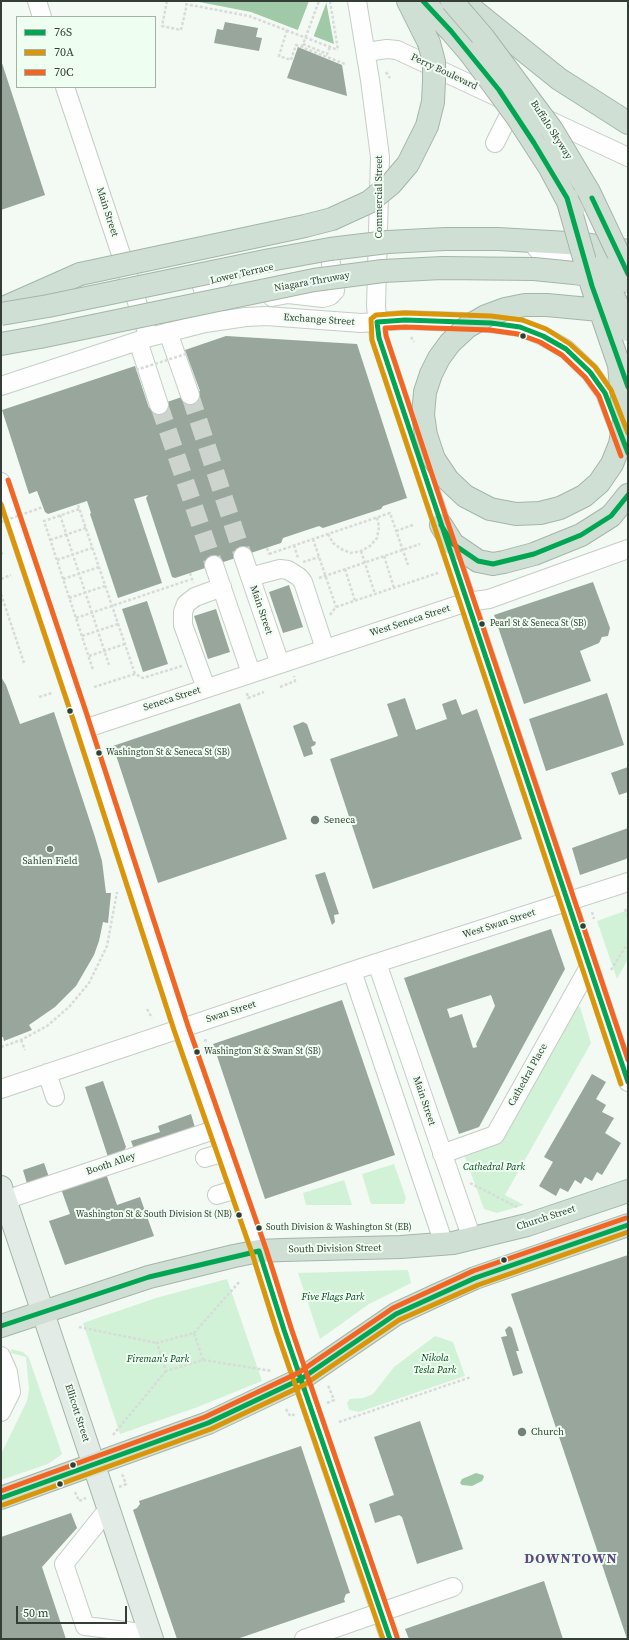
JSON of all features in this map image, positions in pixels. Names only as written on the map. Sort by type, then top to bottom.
[{"type":"highway","points":[[1,309],[80,274],[305,226],[332,218],[369,202],[391,184],[408,164],[427,126],[433,102],[434,62],[429,43],[408,1]]},
{"type":"highway","points":[[423,1],[451,31],[499,90],[534,143],[567,198],[596,255],[628,330]]},
{"type":"highway","name":"Buffalo Skyway","points":[[452,1],[483,37],[552,130],[589,192],[628,274]]},
{"type":"highway","points":[[462,1],[559,79],[628,123]]},
{"type":"highway","points":[[567,198],[592,286],[628,387]]},
{"type":"highway","points":[[1,314],[48,306],[270,260],[330,249],[388,242],[445,239],[498,239],[584,244],[628,251]]},
{"type":"highway","name":"Niagara Thruway","points":[[1,344],[79,330],[314,280],[383,271],[442,268],[527,269],[574,273],[628,281]]},
{"type":"highway","points":[[619,365],[624,420],[620,444],[612,464],[599,483],[584,496],[560,508],[540,513],[516,514],[490,509],[465,496],[448,480],[434,459],[425,429],[423,415],[425,392],[431,374],[439,358],[450,343],[467,328],[486,316],[505,309],[525,305],[547,305],[628,312]]},
{"type":"highway","points":[[440,525],[453,544],[467,555],[478,561],[493,564],[518,559],[566,542],[593,528],[611,516],[628,495]]},
{"type":"highway","name":"Church Street","points":[[459,1241],[527,1225],[628,1191]]},
{"type":"highway","points":[[1,1498],[208,1423],[301,1379],[396,1314],[475,1278],[628,1225]]},
{"type":"highway","name":"South Division Street","points":[[1,1326],[176,1269],[234,1256],[259,1252],[394,1248],[459,1241]]},
{"type":"main road","name":"Ellicott Street","points":[[3,1193],[44,1311],[151,1637]]},
{"type":"street","points":[[36,1],[42,16]]},
{"type":"street","points":[[46,1],[51,16]]},
{"type":"street","name":"Commercial Street","points":[[357,1],[366,52],[380,157],[377,322],[379,338],[440,525],[589,967],[622,1042],[628,1082]]},
{"type":"street","name":"Perry Boulevard","points":[[366,52],[387,49],[397,50],[628,157]]},
{"type":"street","name":"Main Street","points":[[65,88],[152,336],[190,395]]},
{"type":"street","name":"Main Street","points":[[74,88],[152,336],[159,405]]},
{"type":"street","points":[[495,143],[514,104]]},
{"type":"street","name":"Lower Terrace","points":[[330,257],[335,292],[330,296],[323,298],[288,294],[209,309],[201,284],[272,267],[330,257],[398,246],[478,244],[536,248],[577,257],[605,268],[628,281]]},
{"type":"street","name":"Exchange Street","points":[[1,386],[152,336],[205,323],[246,317],[266,316],[361,322],[405,320],[491,323],[520,327],[543,336],[566,349],[590,372],[605,393],[628,452]]},
{"type":"street","points":[[1,482],[182,1028],[390,1639]]},
{"type":"street","name":"West Seneca Street","points":[[256,672],[467,602],[489,599],[628,549]]},
{"type":"street","name":"Main Street","points":[[243,556],[280,664]]},
{"type":"street","points":[[214,565],[256,672]]},
{"type":"street","points":[[250,577],[280,569],[288,570],[300,577],[325,649]]},
{"type":"street","points":[[206,688],[184,625],[183,612],[186,604],[195,597],[222,587]]},
{"type":"street","name":"Seneca Street","points":[[84,729],[256,672]]},
{"type":"street","name":"West Swan Street","points":[[373,965],[628,882]]},
{"type":"street","name":"Main Street","points":[[373,965],[442,1154],[459,1241]]},
{"type":"street","name":"Swan Street","points":[[1,1089],[373,965]]},
{"type":"street","name":"Cathedral Place","points":[[442,1154],[495,1135],[589,967]]},
{"type":"street","points":[[352,971],[459,1241]]},
{"type":"street","points":[[47,1073],[55,1097]]},
{"type":"street","name":"Booth Alley","points":[[3,1193],[217,1129]]},
{"type":"street","points":[[204,1158],[225,1152]]},
{"type":"street","points":[[217,1195],[238,1189]]},
{"type":"street","points":[[1,1356],[4,1373],[11,1392],[1,1412]]},
{"type":"street","points":[[109,1508],[64,1564],[85,1626],[151,1637]]},
{"type":"street","points":[[304,1639],[453,1587]]},
{"type":"path","points":[[167,1],[162,26],[181,30],[186,4],[249,16],[338,50],[330,1]]},
{"type":"path","points":[[302,46],[319,1]]},
{"type":"path","points":[[287,30],[279,56],[291,60],[296,45],[327,54],[330,47]]},
{"type":"path","points":[[302,46],[346,64]]},
{"type":"path","points":[[386,72],[390,78]]},
{"type":"path","points":[[411,337],[414,342]]},
{"type":"path","points":[[136,370],[186,354]]},
{"type":"path","points":[[78,505],[135,674]]},
{"type":"path","points":[[1,522],[43,507]]},
{"type":"path","points":[[80,509],[44,521],[93,670]]},
{"type":"path","points":[[267,548],[269,554],[390,513],[408,565]]},
{"type":"path","points":[[60,515],[109,665]]},
{"type":"path","points":[[328,533],[333,543],[341,549],[351,552],[361,551],[370,546],[377,538],[379,527],[377,517]]},
{"type":"path","points":[[396,531],[413,525]]},
{"type":"path","points":[[50,540],[86,528]]},
{"type":"path","points":[[313,539],[336,607]]},
{"type":"path","points":[[312,580],[420,544]]},
{"type":"path","points":[[294,545],[300,563],[319,557]]},
{"type":"path","points":[[57,560],[92,548]]},
{"type":"path","points":[[361,551],[375,594]]},
{"type":"path","points":[[384,556],[394,588]]},
{"type":"path","points":[[63,579],[99,567]]},
{"type":"path","points":[[344,570],[355,601]]},
{"type":"path","points":[[328,618],[336,607],[438,573]]},
{"type":"path","points":[[1,578],[11,575]]},
{"type":"path","points":[[76,618],[192,580]]},
{"type":"path","points":[[69,598],[105,586]]},
{"type":"path","points":[[1,594],[24,663]]},
{"type":"path","points":[[82,636],[118,624]]},
{"type":"path","points":[[89,656],[125,644]]},
{"type":"path","points":[[94,687],[135,674],[143,678],[196,661]]},
{"type":"path","points":[[280,687],[295,682],[294,676]]},
{"type":"path","points":[[247,693],[248,698],[264,692]]},
{"type":"path","points":[[39,697],[52,693]]},
{"type":"path","points":[[1,1047],[34,1034],[57,1018],[77,999],[89,983],[107,946],[117,892]]},
{"type":"path","points":[[625,909],[628,917]]},
{"type":"path","points":[[592,912],[594,919]]},
{"type":"path","points":[[611,970],[628,943]]},
{"type":"path","points":[[147,1009],[152,1018]]},
{"type":"path","points":[[21,1040],[25,1050]]},
{"type":"path","points":[[204,1040],[208,1041]]},
{"type":"path","points":[[466,1182],[523,1210]]},
{"type":"path","points":[[78,1327],[157,1344],[194,1333],[240,1281]]},
{"type":"path","points":[[194,1333],[203,1360]]},
{"type":"path","points":[[157,1344],[166,1371]]},
{"type":"path","points":[[113,1435],[166,1371],[203,1360],[271,1372]]},
{"type":"path","points":[[339,1422],[472,1377]]},
{"type":"path","points":[[327,1403],[334,1400],[328,1385]]},
{"type":"path","points":[[286,1409],[290,1416],[296,1414]]},
{"type":"path","points":[[119,1487],[126,1484],[122,1473]]},
{"type":"path","points":[[75,1492],[79,1501],[86,1498]]},
{"type":"green space","points":[[628,910],[628,959],[617,979],[597,921]]},
{"type":"green space","name":"Cathedral Park","points":[[575,1006],[580,1007],[591,1043],[505,1195],[524,1205],[497,1213],[484,1209],[464,1154],[500,1141]]},
{"type":"green space","points":[[394,1164],[406,1198],[404,1204],[371,1204],[362,1174]]},
{"type":"green space","points":[[344,1180],[352,1205],[306,1205],[303,1193]]},
{"type":"green space","name":"Five Flags Park","points":[[408,1270],[411,1283],[369,1304],[320,1339],[298,1273]]},
{"type":"green space","name":"Fireman's Park","points":[[227,1279],[262,1381],[195,1408],[120,1434],[83,1323],[156,1298]]},
{"type":"green space","name":"Nikola Tesla Park","points":[[435,1336],[453,1342],[465,1376],[359,1412],[349,1410],[347,1403],[350,1399],[363,1398],[373,1394],[394,1367]]},
{"type":"green space","points":[[11,1349],[23,1352],[29,1358],[62,1454],[48,1464],[1,1480],[1,1454],[27,1401],[29,1389],[26,1357],[11,1353]]},
{"type":"shaded area","points":[[194,1],[326,1],[334,44],[251,12]]},
{"type":"shaded area","points":[[476,1473],[483,1475],[484,1477],[482,1481],[472,1486],[462,1485],[460,1483],[462,1479]]},
{"type":"pier","points":[[309,1],[327,1],[313,38],[297,32]]},
{"type":"building","points":[[225,22],[258,28],[256,37],[262,38],[259,51],[214,43],[217,29],[223,30]]},
{"type":"building","points":[[298,47],[342,65],[347,96],[287,78]]},
{"type":"building","points":[[1,60],[45,195],[1,210]]},
{"type":"building","points":[[226,336],[357,344],[407,498],[383,506],[381,509],[323,528],[319,526],[283,538],[281,543],[175,578],[172,577],[146,498],[148,495],[134,499],[162,583],[118,598],[87,501],[48,514],[45,512],[37,491],[29,494],[2,410],[135,366],[149,408],[200,391],[185,350]]},
{"type":"building","points":[[593,582],[610,628],[608,636],[602,637],[599,643],[580,651],[591,681],[524,704],[494,615]]},
{"type":"building","points":[[289,585],[303,627],[283,633],[269,592]]},
{"type":"building","points":[[147,601],[168,664],[143,672],[122,609]]},
{"type":"building","points":[[216,609],[230,652],[208,659],[194,616]]},
{"type":"building","name":"Sahlen Field","points":[[1,677],[6,685],[20,724],[54,712],[102,861],[106,893],[111,893],[108,923],[103,922],[94,955],[76,986],[55,1007],[29,1025],[32,1030],[4,1041],[3,1037],[1,1037]]},
{"type":"building","points":[[607,693],[624,745],[546,771],[529,719]]},
{"type":"building","points":[[405,698],[416,730],[447,719],[442,704],[456,699],[462,715],[477,709],[522,839],[373,889],[330,759],[398,736],[387,704]]},
{"type":"building","points":[[240,703],[287,839],[158,883],[113,746]]},
{"type":"building","points":[[303,722],[307,724],[313,741],[316,742],[315,745],[311,747],[313,754],[304,757],[293,726]]},
{"type":"building","points":[[628,767],[628,792],[619,795],[611,773]]},
{"type":"building","points":[[628,828],[628,857],[626,859],[580,875],[572,848]]},
{"type":"building","points":[[325,872],[339,914],[334,915],[335,922],[332,925],[315,875]]},
{"type":"building","points":[[551,929],[565,969],[479,1127],[459,1134],[404,978]],"holes":[[[491,995],[495,1006],[476,1044],[477,1047],[473,1048],[462,1014],[450,1018],[447,1009]]]},
{"type":"building","points":[[342,1000],[395,1155],[265,1199],[213,1044]]},
{"type":"building","points":[[592,1074],[606,1082],[596,1099],[606,1105],[602,1112],[614,1118],[605,1133],[621,1143],[602,1175],[597,1172],[592,1181],[585,1177],[581,1184],[575,1180],[568,1192],[560,1188],[556,1196],[539,1186],[553,1162],[544,1157]]},
{"type":"building","points":[[103,1081],[126,1147],[121,1156],[109,1160],[85,1087]]},
{"type":"building","points":[[191,1114],[196,1131],[135,1152],[131,1141],[160,1132],[158,1126]]},
{"type":"building","points":[[44,1163],[50,1180],[28,1187],[23,1170]]},
{"type":"building","points":[[105,1171],[117,1205],[140,1197],[154,1236],[65,1265],[49,1221],[70,1214],[60,1186]]},
{"type":"building","points":[[628,1255],[628,1639],[627,1639],[511,1294]]},
{"type":"building","points":[[509,1326],[512,1328],[519,1351],[516,1351],[523,1373],[513,1376],[501,1337],[507,1336],[505,1330]]},
{"type":"building","points":[[420,1421],[463,1549],[417,1564],[402,1517],[399,1515],[375,1523],[369,1504],[394,1495],[374,1437]]},
{"type":"building","points":[[301,1446],[350,1593],[346,1594],[344,1599],[345,1602],[237,1639],[177,1639],[133,1510],[140,1504],[139,1501]]},
{"type":"building","points":[[71,1513],[77,1528],[42,1567],[66,1639],[1,1639],[1,1537]]},
{"type":"building","points":[[544,1581],[563,1639],[409,1639],[405,1629]]},
{"type":"tunnel","points":[[190,395],[243,556]]},
{"type":"tunnel","points":[[159,405],[214,565]]},
{"type":"transit line","name":"76S","points":[[423,1],[451,31],[499,90],[534,143],[567,198],[592,286],[628,387]]},
{"type":"transit line","name":"76S","points":[[592,198],[628,274]]},
{"type":"transit line","name":"70A","points":[[621,1084],[372,340],[371,319],[376,315],[405,313],[491,316],[522,320],[546,329],[570,344],[595,367],[611,390],[628,433]]},
{"type":"transit line","name":"76S","points":[[628,453],[605,393],[590,372],[566,349],[543,336],[520,327],[491,323],[405,320],[377,322],[379,338],[628,1082]]},
{"type":"transit line","name":"70C","points":[[621,456],[599,396],[585,377],[562,355],[540,342],[518,334],[490,330],[405,327],[385,328],[386,336],[448,523],[628,1060]]},
{"type":"transit line","name":"70C","points":[[8,480],[86,712],[188,1026],[266,1249],[291,1328],[397,1637]]},
{"type":"transit line","name":"76S","points":[[441,525],[453,544],[478,561],[493,564],[534,554],[581,535],[611,516],[628,495]]},
{"type":"transit line","name":"70A","points":[[1,504],[72,716],[174,1030],[252,1253],[277,1332],[383,1639]]},
{"type":"transit line","name":"70C","points":[[1,1491],[205,1417],[298,1373],[393,1308],[473,1271],[626,1218]]},
{"type":"transit line","name":"76S","points":[[1,1498],[208,1423],[301,1379],[396,1314],[475,1278],[628,1225]]},
{"type":"transit line","name":"70A","points":[[3,1505],[211,1429],[304,1385],[399,1320],[478,1285],[628,1232]]},
{"type":"transit line","name":"76S","points":[[1,1326],[149,1277],[259,1251],[284,1330],[390,1639]]},
{"type":"place","name":"Pearl St & Seneca St (SB)","points":[[482,624]]},
{"type":"place","name":"Washington St & Seneca St (SB)","points":[[99,753]]},
{"type":"place","name":"Seneca","points":[[315,820]]},
{"type":"place","name":"Sahlen Field","points":[[50,849]]},
{"type":"place","name":"Washington St & Swan St (SB)","points":[[197,1052]]},
{"type":"place","name":"Washington St & South Division St (NB)","points":[[239,1215]]},
{"type":"place","name":"South Division & Washington St (EB)","points":[[259,1228]]},
{"type":"place","name":"Church","points":[[522,1432]]},
{"type":"district","name":"DOWNTOWN","points":[[571,1559]]}]
